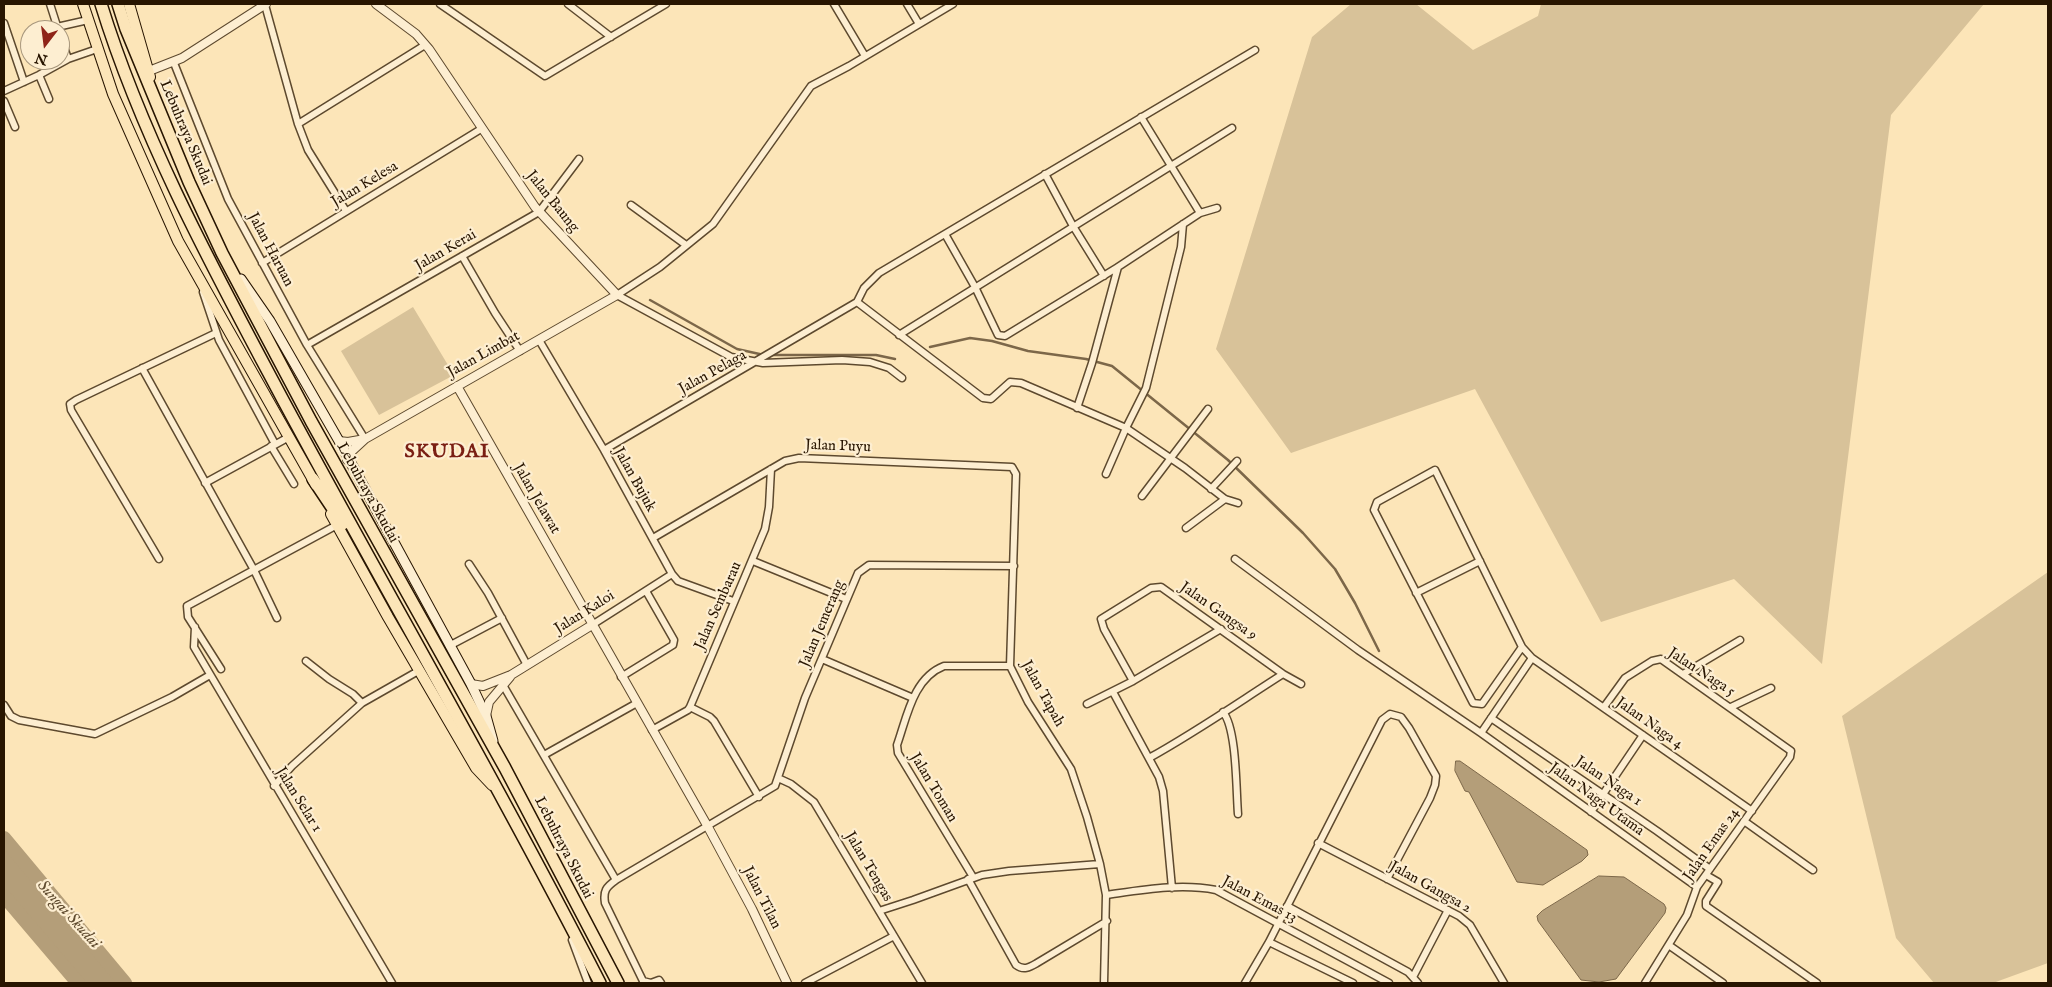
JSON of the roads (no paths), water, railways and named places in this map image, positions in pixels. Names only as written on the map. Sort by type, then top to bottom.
[{"type":"highway","name":"Lebuhraya Skudai","points":[[101,4],[130,88],[194,232],[562,909],[600,983]]},
{"type":"highway","name":"Lebuhraya Skudai","points":[[118,4],[126,29],[189,182],[222,253],[310,422],[498,757],[618,983]]},
{"type":"highway","points":[[313,479],[388,592]]},
{"type":"main road","points":[[83,4],[116,101],[178,241],[476,768],[499,793]]},
{"type":"main road","points":[[129,4],[149,71],[152,91]]},
{"type":"main road","points":[[222,253],[270,321],[338,441],[471,684],[486,716],[498,757]]},
{"type":"street","points":[[50,4],[55,20]]},
{"type":"street","points":[[149,71],[174,63],[265,4],[298,124],[308,150],[346,211]]},
{"type":"street","name":"Jalan Baung","points":[[376,4],[416,34],[539,212],[617,295],[731,357],[754,362]]},
{"type":"street","points":[[440,4],[545,76],[666,4]]},
{"type":"street","points":[[568,4],[611,36]]},
{"type":"street","points":[[834,4],[865,56]]},
{"type":"street","points":[[907,4],[918,24]]},
{"type":"street","points":[[617,295],[660,267],[686,245],[704,234],[811,86],[953,4]]},
{"type":"street","points":[[70,25],[88,20]]},
{"type":"street","points":[[4,23],[24,82]]},
{"type":"street","points":[[298,124],[425,45]]},
{"type":"street","points":[[70,58],[97,49]]},
{"type":"street","points":[[754,362],[857,302],[872,278],[1255,50]]},
{"type":"street","name":"Jalan Haruan","points":[[174,63],[228,199],[307,344],[365,439]]},
{"type":"street","points":[[4,91],[48,70]]},
{"type":"street","points":[[39,75],[49,99]]},
{"type":"street","points":[[4,102],[15,127]]},
{"type":"street","points":[[1141,117],[1200,214]]},
{"type":"street","name":"Jalan Kelesa","points":[[262,263],[481,128]]},
{"type":"street","points":[[900,335],[1232,128]]},
{"type":"street","name":"Jalan Kerai","points":[[307,344],[539,212],[579,159]]},
{"type":"street","points":[[1045,174],[1073,226],[1104,276]]},
{"type":"street","points":[[631,205],[686,245]]},
{"type":"street","points":[[945,234],[975,287],[998,335],[1005,336],[1118,268],[1183,224],[1200,214],[1217,208]]},
{"type":"street","points":[[1106,474],[1146,388],[1181,247],[1183,224]]},
{"type":"street","points":[[462,256],[495,313],[520,351]]},
{"type":"street","points":[[1078,408],[1118,268]]},
{"type":"street","points":[[200,281],[216,333],[294,484]]},
{"type":"street","name":"Jalan Limbat","points":[[347,460],[352,451],[365,439],[617,295]]},
{"type":"street","points":[[857,302],[983,398],[991,399],[1010,382],[1021,383],[1126,428],[1225,499],[1238,503]]},
{"type":"street","points":[[159,558],[71,410],[70,404],[216,333]]},
{"type":"street","name":"Jalan Bujuk","points":[[539,340],[604,450],[672,574]]},
{"type":"street","name":"Jalan Pelaga","points":[[604,450],[754,362],[835,360],[870,362],[889,368],[902,378]]},
{"type":"street","points":[[142,368],[254,570],[277,618]]},
{"type":"street","name":"Jalan Jelawat","points":[[457,386],[652,730]]},
{"type":"street","points":[[1142,496],[1208,409]]},
{"type":"street","points":[[205,483],[289,436]]},
{"type":"street","name":"Jalan Limbat","points":[[338,441],[348,442],[365,439]]},
{"type":"street","name":"Jalan Puyu","points":[[653,538],[785,461],[799,458],[1012,467]]},
{"type":"street","points":[[1211,489],[1236,462]]},
{"type":"street","name":"Jalan Tapah","points":[[1012,467],[1016,474],[1010,666],[1028,702],[1071,769],[1100,864],[1106,895],[1107,921],[1104,983]]},
{"type":"street","name":"Jalan Sembarau","points":[[690,707],[765,529],[769,506],[771,470]]},
{"type":"street","name":"Jalan Naga 4","points":[[1416,593],[1374,510],[1374,506],[1377,502],[1435,470],[1522,647],[1532,658],[1752,811]]},
{"type":"street","points":[[1186,528],[1225,499]]},
{"type":"street","points":[[221,669],[194,627],[186,612],[187,606],[337,525]]},
{"type":"street","name":"Jalan Naga Utama","points":[[1236,559],[1358,650],[1481,733],[1697,887]]},
{"type":"street","points":[[753,561],[846,599]]},
{"type":"street","points":[[1480,561],[1416,593],[1473,704],[1482,704],[1522,647]]},
{"type":"street","points":[[469,564],[488,593],[526,665]]},
{"type":"street","name":"Jalan Jemerang","points":[[778,778],[805,698],[858,573],[869,565],[1014,566]]},
{"type":"street","points":[[672,574],[678,581],[734,601]]},
{"type":"street","name":"Jalan Kaloi","points":[[471,684],[483,686],[511,675],[672,574]]},
{"type":"street","name":"Jalan Gangsa 9","points":[[1133,681],[1101,619],[1151,588],[1161,587],[1301,684]]},
{"type":"street","points":[[621,676],[672,645],[674,640],[646,591]]},
{"type":"street","points":[[450,646],[502,618]]},
{"type":"street","name":"Jalan Selar 1","points":[[194,627],[194,647],[274,786],[318,855],[392,983]]},
{"type":"street","points":[[1087,704],[1133,681],[1221,629]]},
{"type":"street","points":[[1683,674],[1740,640]]},
{"type":"street","points":[[822,658],[913,698]]},
{"type":"street","points":[[1481,733],[1532,658]]},
{"type":"street","name":"Jalan Naga 5","points":[[1604,707],[1625,678],[1657,658],[1683,674],[1791,751]]},
{"type":"street","points":[[306,661],[362,702]]},
{"type":"street","name":"Jalan Toman","points":[[1010,666],[944,666],[929,675],[913,698],[897,744],[898,753],[970,878],[1011,958],[1018,967],[1027,968],[1107,921]]},
{"type":"street","points":[[274,786],[297,761],[362,702],[420,670]]},
{"type":"street","points":[[1149,758],[1192,734],[1284,674]]},
{"type":"street","points":[[4,705],[11,716],[19,720],[96,734],[172,698],[210,675]]},
{"type":"street","name":"Jalan Kaloi","points":[[486,716],[489,702],[511,675]]},
{"type":"street","points":[[503,685],[616,880]]},
{"type":"street","points":[[1731,708],[1771,688]]},
{"type":"street","points":[[1113,692],[1160,777],[1172,888]]},
{"type":"street","points":[[544,755],[636,703]]},
{"type":"street","points":[[652,730],[690,707],[710,717],[759,797]]},
{"type":"street","points":[[1224,712],[1228,717],[1232,731],[1238,814]]},
{"type":"street","points":[[1245,983],[1278,924],[1382,720],[1390,714],[1400,717],[1409,728],[1436,776],[1430,798],[1387,878]]},
{"type":"street","name":"Jalan Naga 1","points":[[1491,718],[1602,794],[1708,872]]},
{"type":"street","name":"Jalan Tilan","points":[[652,730],[708,827],[752,909],[787,983]]},
{"type":"street","points":[[1591,812],[1643,735]]},
{"type":"street","name":"Jalan Emas 24","points":[[1645,983],[1670,946],[1687,915],[1697,887],[1790,757],[1791,751]]},
{"type":"street","points":[[660,982],[651,983],[643,981],[605,903],[604,895],[606,888],[616,880],[759,797],[775,786],[778,778]]},
{"type":"street","name":"Jalan Tengas","points":[[778,778],[791,784],[814,802],[922,983]]},
{"type":"street","points":[[1744,821],[1813,870]]},
{"type":"street","name":"Jalan Gangsa 2","points":[[1318,843],[1448,910],[1470,925],[1504,983]]},
{"type":"street","points":[[879,911],[970,878],[1009,871],[1100,864]]},
{"type":"street","points":[[1708,872],[1718,882],[1706,901],[1706,906],[1816,983]]},
{"type":"street","name":"Jalan Emas 13","points":[[1106,895],[1172,888],[1199,887],[1216,890],[1389,983]]},
{"type":"street","points":[[1287,906],[1408,972],[1418,983]]},
{"type":"street","points":[[562,909],[588,983]]},
{"type":"street","points":[[1413,977],[1448,910]]},
{"type":"street","points":[[805,983],[894,936]]},
{"type":"street","points":[[1268,942],[1353,983]]},
{"type":"street","points":[[1670,946],[1723,983]]},
{"type":"water","points":[[1456,761],[1460,761],[1587,850],[1588,855],[1582,861],[1543,885],[1517,882],[1469,792],[1465,791],[1455,771]]},
{"type":"water","name":"Sungai Skudai","points":[[4,838],[125,983],[78,983],[4,896]]},
{"type":"water","points":[[1599,876],[1624,877],[1664,904],[1666,908],[1665,913],[1616,979],[1599,982],[1581,980],[1538,921],[1537,916]]},
{"type":"waterway","points":[[650,300],[737,349],[764,355]]},
{"type":"waterway","points":[[930,347],[970,338],[992,341],[1028,351],[1086,359],[1112,366],[1228,460],[1303,533],[1335,569],[1355,603],[1379,651]]},
{"type":"waterway","points":[[770,355],[876,355],[895,359]]},
{"type":"waterway","name":"Sungai Skudai","points":[[4,838],[125,983]]},
{"type":"waterway","points":[[4,896],[78,983]]},
{"type":"district","name":"SKUDAI","points":[[447,453]]}]
